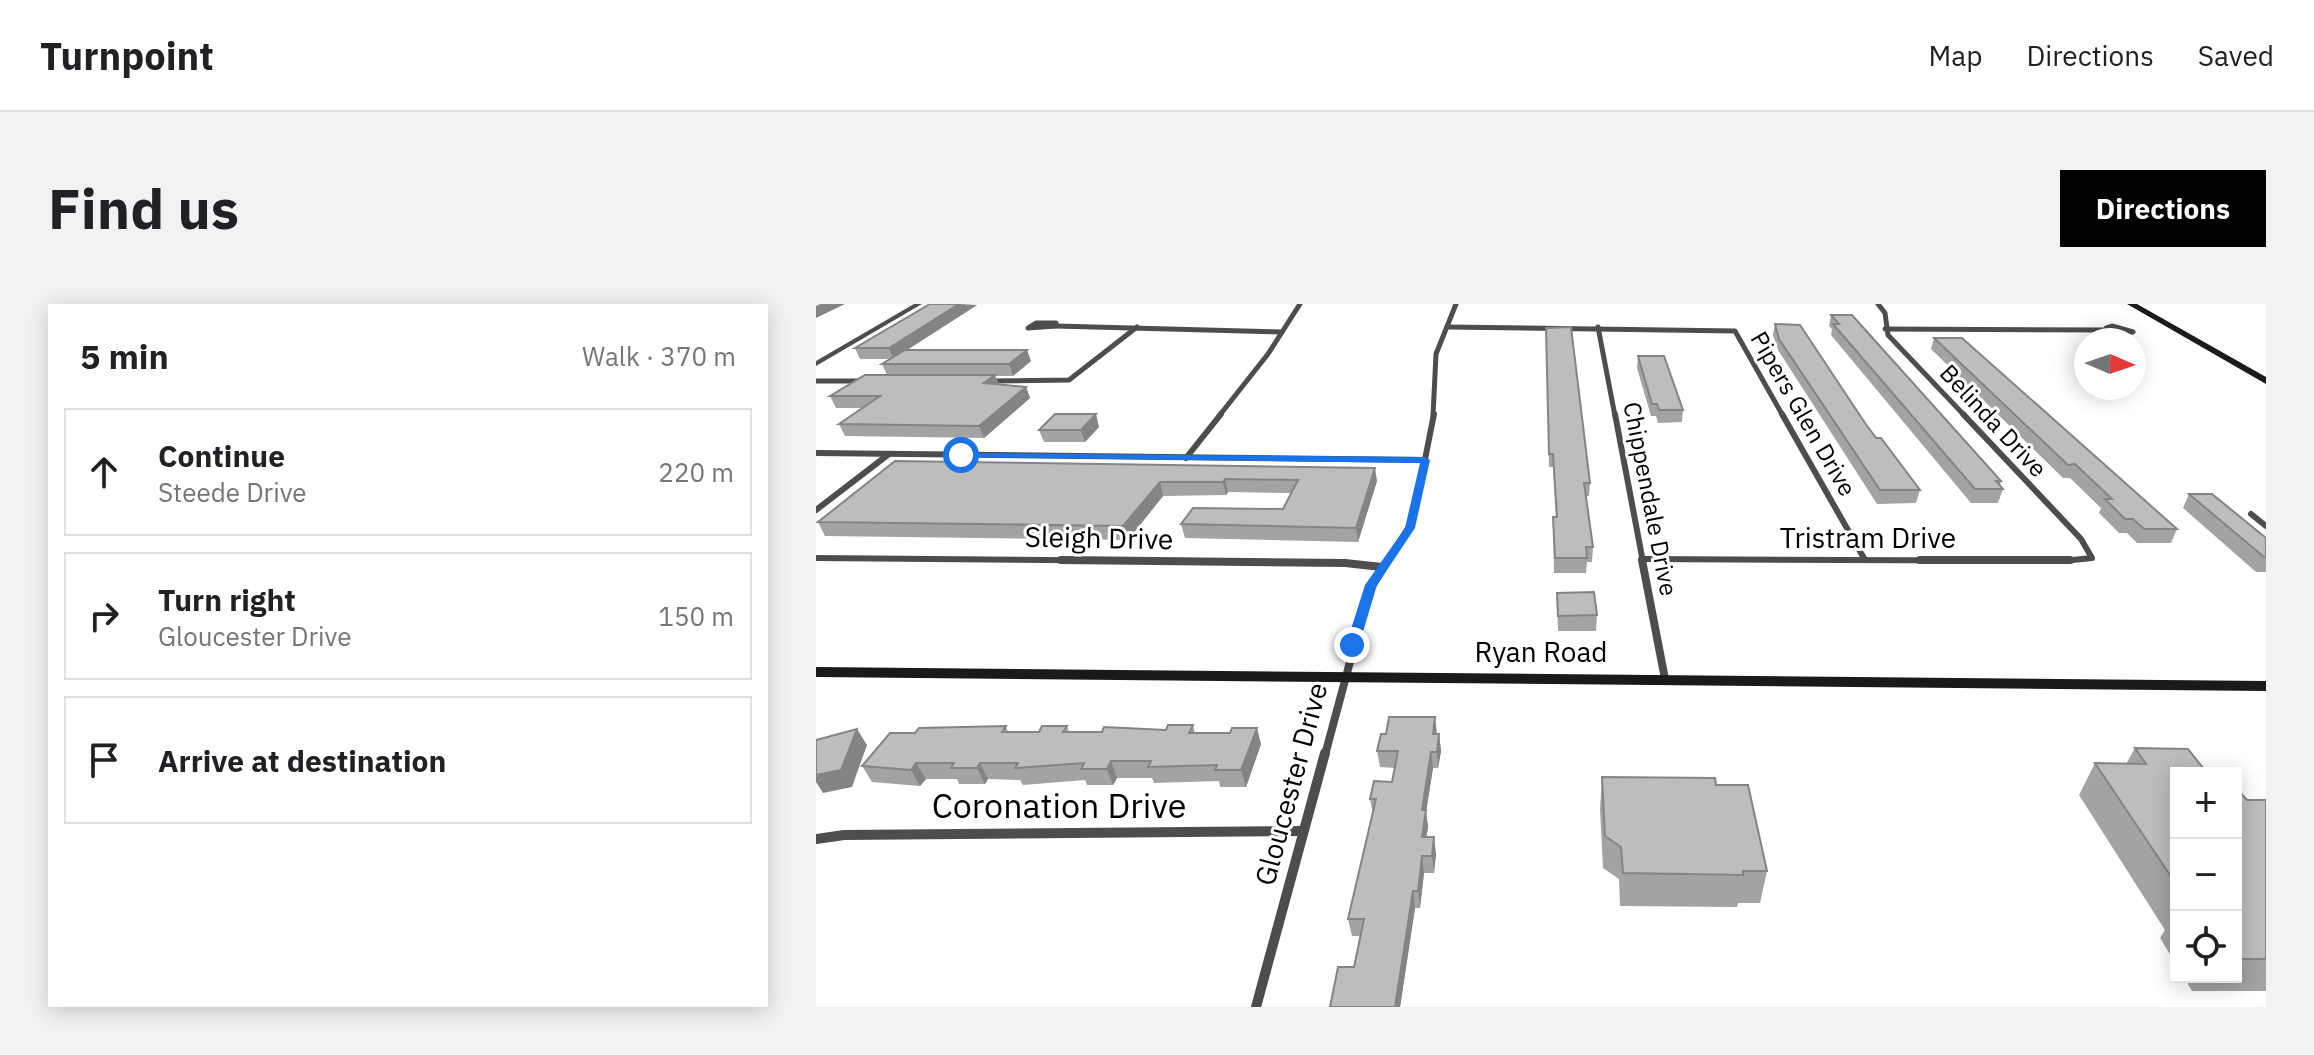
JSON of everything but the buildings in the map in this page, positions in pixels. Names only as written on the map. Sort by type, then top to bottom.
[{"type":"main road","points":[[2131,304],[2266,381]]},
{"type":"main road","name":"Ryan Road","points":[[816,672],[2266,686]]},
{"type":"street","points":[[816,364],[919,304]]},
{"type":"street","points":[[1186,458],[1300,304]]},
{"type":"street","name":"Gloucester Drive","points":[[1256,1007],[1369,591],[1410,528],[1434,412],[1436,354],[1456,304]]},
{"type":"street","name":"Belinda Drive","points":[[1878,304],[1885,313],[1885,329],[2081,539],[2092,558]]},
{"type":"street","points":[[1056,326],[1056,323],[1042,322],[1028,328],[1137,327],[1190,332],[1282,332]]},
{"type":"street","points":[[2116,326],[2133,331],[2121,334],[2107,330],[2116,326]]},
{"type":"street","points":[[983,381],[1069,380],[1137,327]]},
{"type":"street","points":[[1447,327],[1598,327]]},
{"type":"street","name":"Pipers Glen Drive","points":[[1598,327],[1732,329],[1738,334],[1865,560]]},
{"type":"street","name":"Chippendale Drive","points":[[1598,327],[1665,679]]},
{"type":"street","points":[[1885,329],[2074,330]]},
{"type":"street","points":[[816,381],[877,381]]},
{"type":"street","points":[[816,453],[1425,460]]},
{"type":"street","points":[[816,510],[890,454]]},
{"type":"street","points":[[2251,514],[2266,526]]},
{"type":"street","name":"Sleigh Drive","points":[[816,558],[1345,563],[1382,567]]},
{"type":"street","name":"Tristram Drive","points":[[1644,559],[2073,561],[2092,558]]},
{"type":"street","name":"Coronation Drive","points":[[816,839],[844,835],[1303,831]]},
{"type":"route","points":[[961,455],[1425,460],[1410,528],[1371,585],[1352,645]]}]
